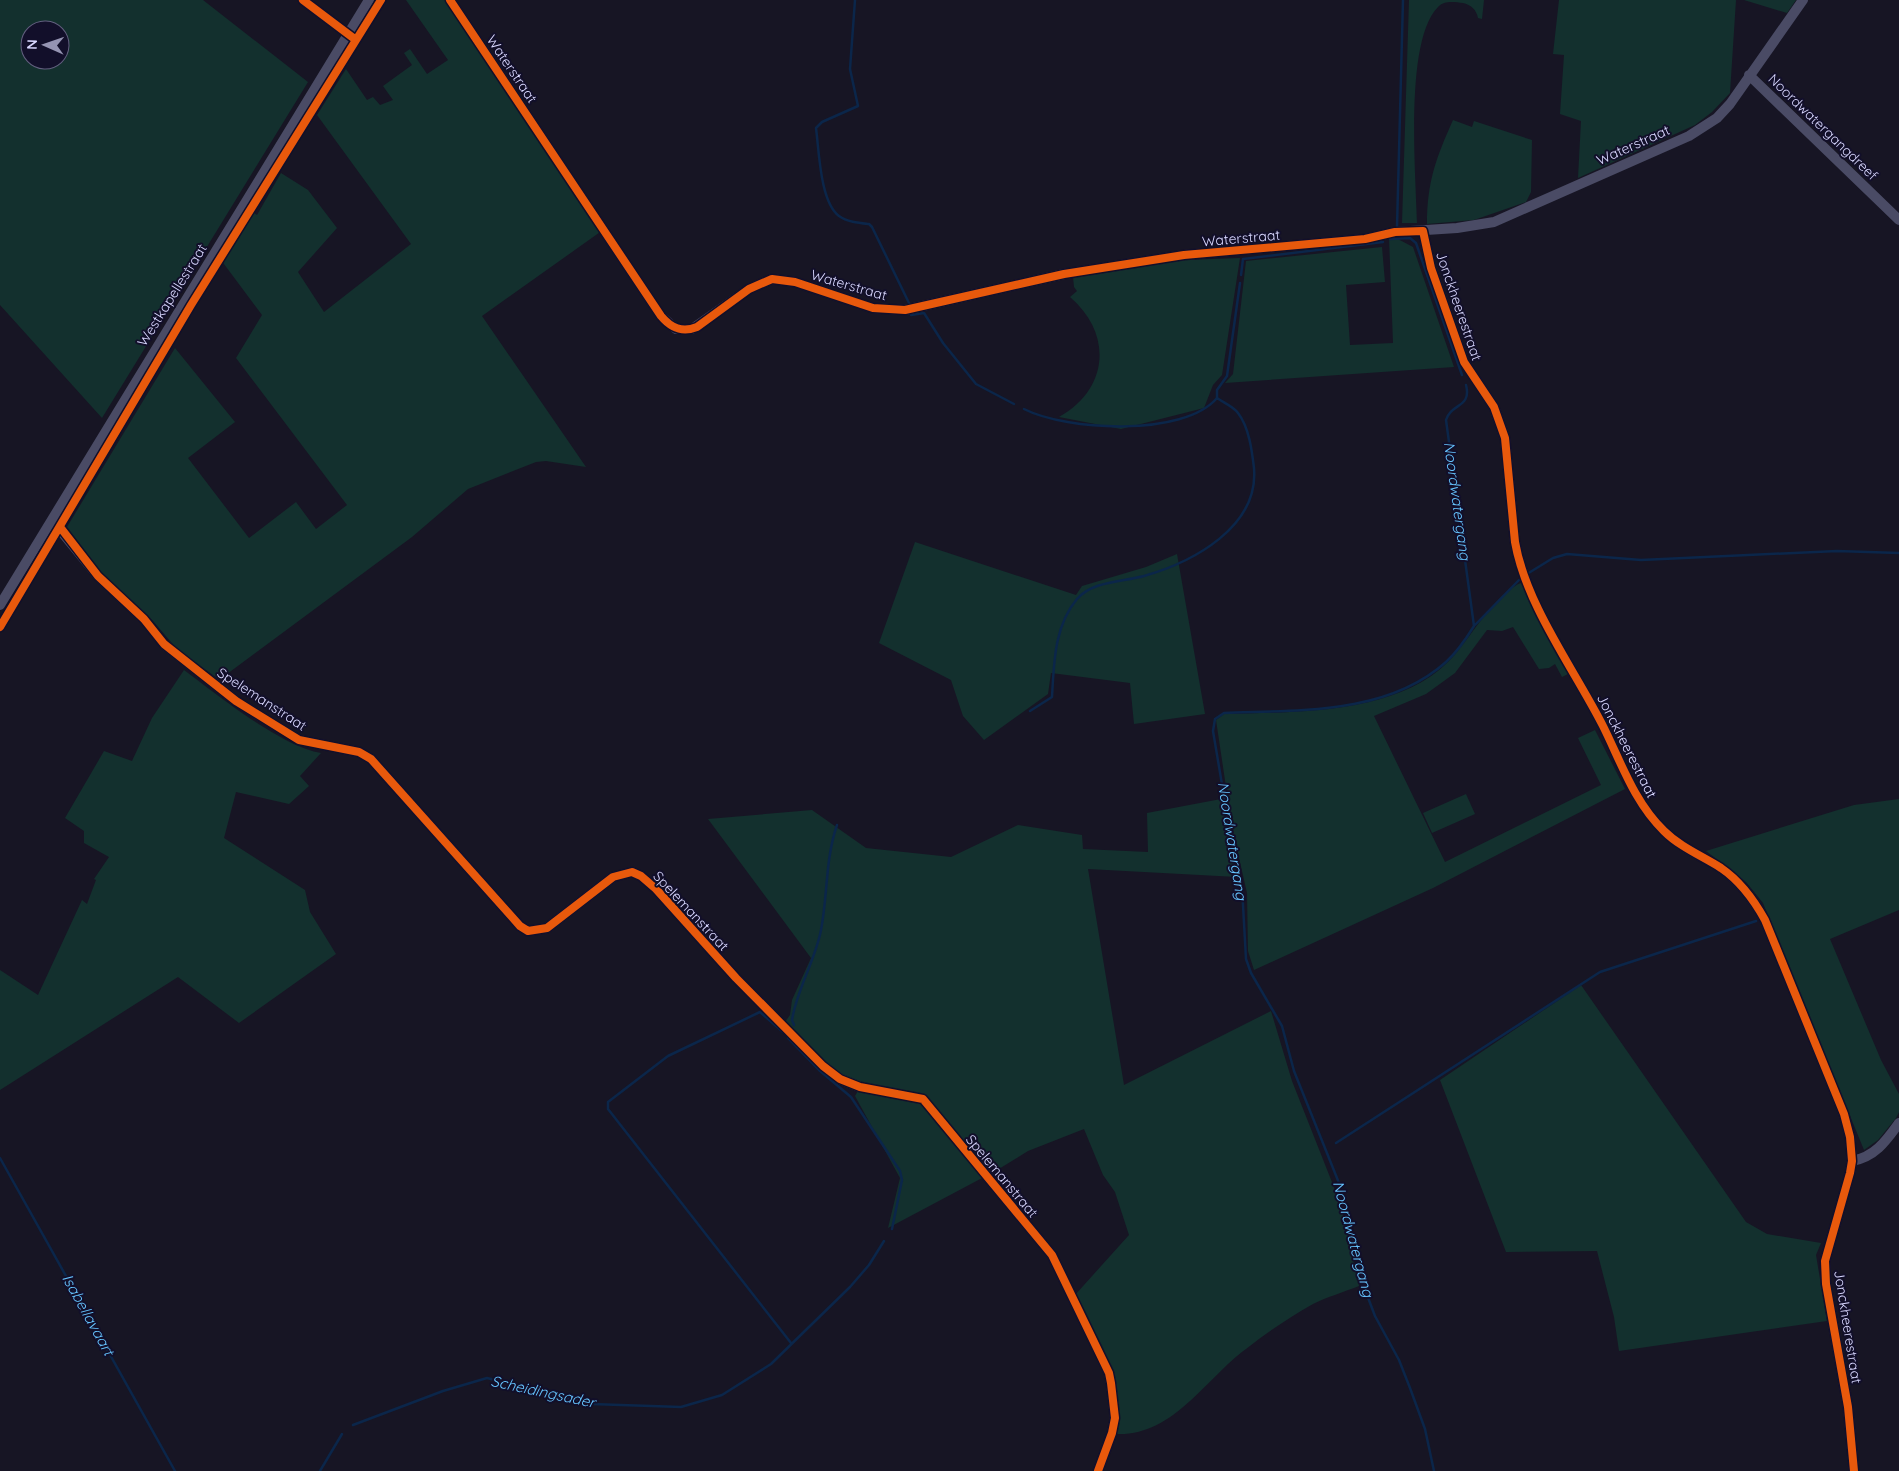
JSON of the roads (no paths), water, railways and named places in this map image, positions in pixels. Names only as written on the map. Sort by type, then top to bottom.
[{"type":"street","points":[[303,0],[348,34]]},
{"type":"street","name":"Westkapellestraat","points":[[0,605],[369,0]]},
{"type":"street","name":"Waterstraat","points":[[450,0],[661,316],[676,329],[687,330],[697,327],[749,289],[772,279],[795,282],[873,308],[905,310],[1064,274],[1156,260],[1365,239],[1394,232],[1423,231],[1494,222],[1689,136],[1717,118],[1730,104],[1748,75],[1803,0]]},
{"type":"street","name":"Noordwatergangdreef","points":[[1748,75],[1899,220]]},
{"type":"street","name":"Jonckheerestraat","points":[[1423,231],[1431,268],[1464,362],[1500,421],[1505,438],[1515,542],[1525,580],[1604,727],[1631,785],[1650,816],[1664,832],[1723,870],[1740,885],[1756,904],[1765,920],[1844,1114],[1852,1161],[1825,1261],[1826,1284],[1848,1407],[1854,1471]]},
{"type":"street","name":"Spelemanstraat","points":[[52,520],[98,576],[144,619],[164,644],[236,701],[300,740],[359,752],[371,759],[520,926],[528,931],[538,931],[547,928],[613,877],[632,872],[641,876],[656,889],[736,978],[823,1066],[840,1079],[860,1087],[924,1099],[1052,1255],[1073,1296],[1109,1373],[1113,1393],[1115,1418],[1112,1433],[1098,1471]]},
{"type":"street","points":[[1852,1161],[1872,1155],[1883,1145],[1899,1123]]},
{"type":"waterway","points":[[855,0],[850,69],[858,106],[822,122],[816,128],[821,175],[828,199],[839,216],[849,221],[869,224],[872,227],[909,303]]},
{"type":"waterway","points":[[1397,227],[1403,0]]},
{"type":"waterway","name":"Noordwatergang","points":[[1390,239],[1410,238],[1416,243],[1462,375]]},
{"type":"waterway","points":[[1241,275],[1243,259],[1383,242]]},
{"type":"waterway","points":[[1024,409],[1068,422],[1124,426],[1153,424],[1179,419],[1201,411],[1217,398],[1217,390],[1227,376],[1240,283]]},
{"type":"waterway","points":[[911,312],[911,315],[924,313],[943,343],[976,384],[1014,404]]},
{"type":"waterway","name":"Noordwatergang","points":[[1434,1471],[1425,1429],[1410,1388],[1399,1360],[1375,1316],[1367,1295],[1341,1188],[1294,1071],[1282,1026],[1251,973],[1246,959],[1242,887],[1230,832],[1213,731],[1215,719],[1224,713],[1311,710],[1369,701],[1397,692],[1423,679],[1446,662],[1461,645],[1474,626],[1446,420],[1452,411],[1464,402],[1467,392],[1466,385]]},
{"type":"waterway","name":"Scheidingsader","points":[[1030,711],[1052,697],[1055,659],[1060,633],[1069,610],[1083,593],[1099,585],[1144,576],[1183,562],[1219,539],[1246,508],[1253,489],[1254,468],[1249,439],[1245,425],[1238,413],[1231,406],[1217,398]]},
{"type":"waterway","points":[[1527,574],[1553,558],[1567,554],[1641,560],[1837,551],[1899,553]]},
{"type":"waterway","points":[[1475,625],[1519,580]]},
{"type":"waterway","name":"Scheidingsader","points":[[794,1025],[792,1020],[794,1009],[815,953],[821,930],[830,851],[837,825]]},
{"type":"waterway","points":[[1336,1143],[1600,972],[1756,921]]},
{"type":"waterway","points":[[783,1032],[760,1012],[668,1056],[608,1102],[608,1109],[791,1343]]},
{"type":"waterway","name":"Scheidingsader","points":[[788,1038],[819,1070],[851,1097],[900,1171],[902,1180],[892,1229]]},
{"type":"waterway","name":"Isabellavaart","points":[[0,1158],[175,1471]]},
{"type":"waterway","name":"Scheidingsader","points":[[353,1425],[443,1391],[487,1378],[591,1404],[681,1407],[722,1395],[771,1364],[850,1287],[869,1265],[884,1241]]},
{"type":"waterway","name":"Scheidingsader","points":[[320,1471],[342,1434]]}]
